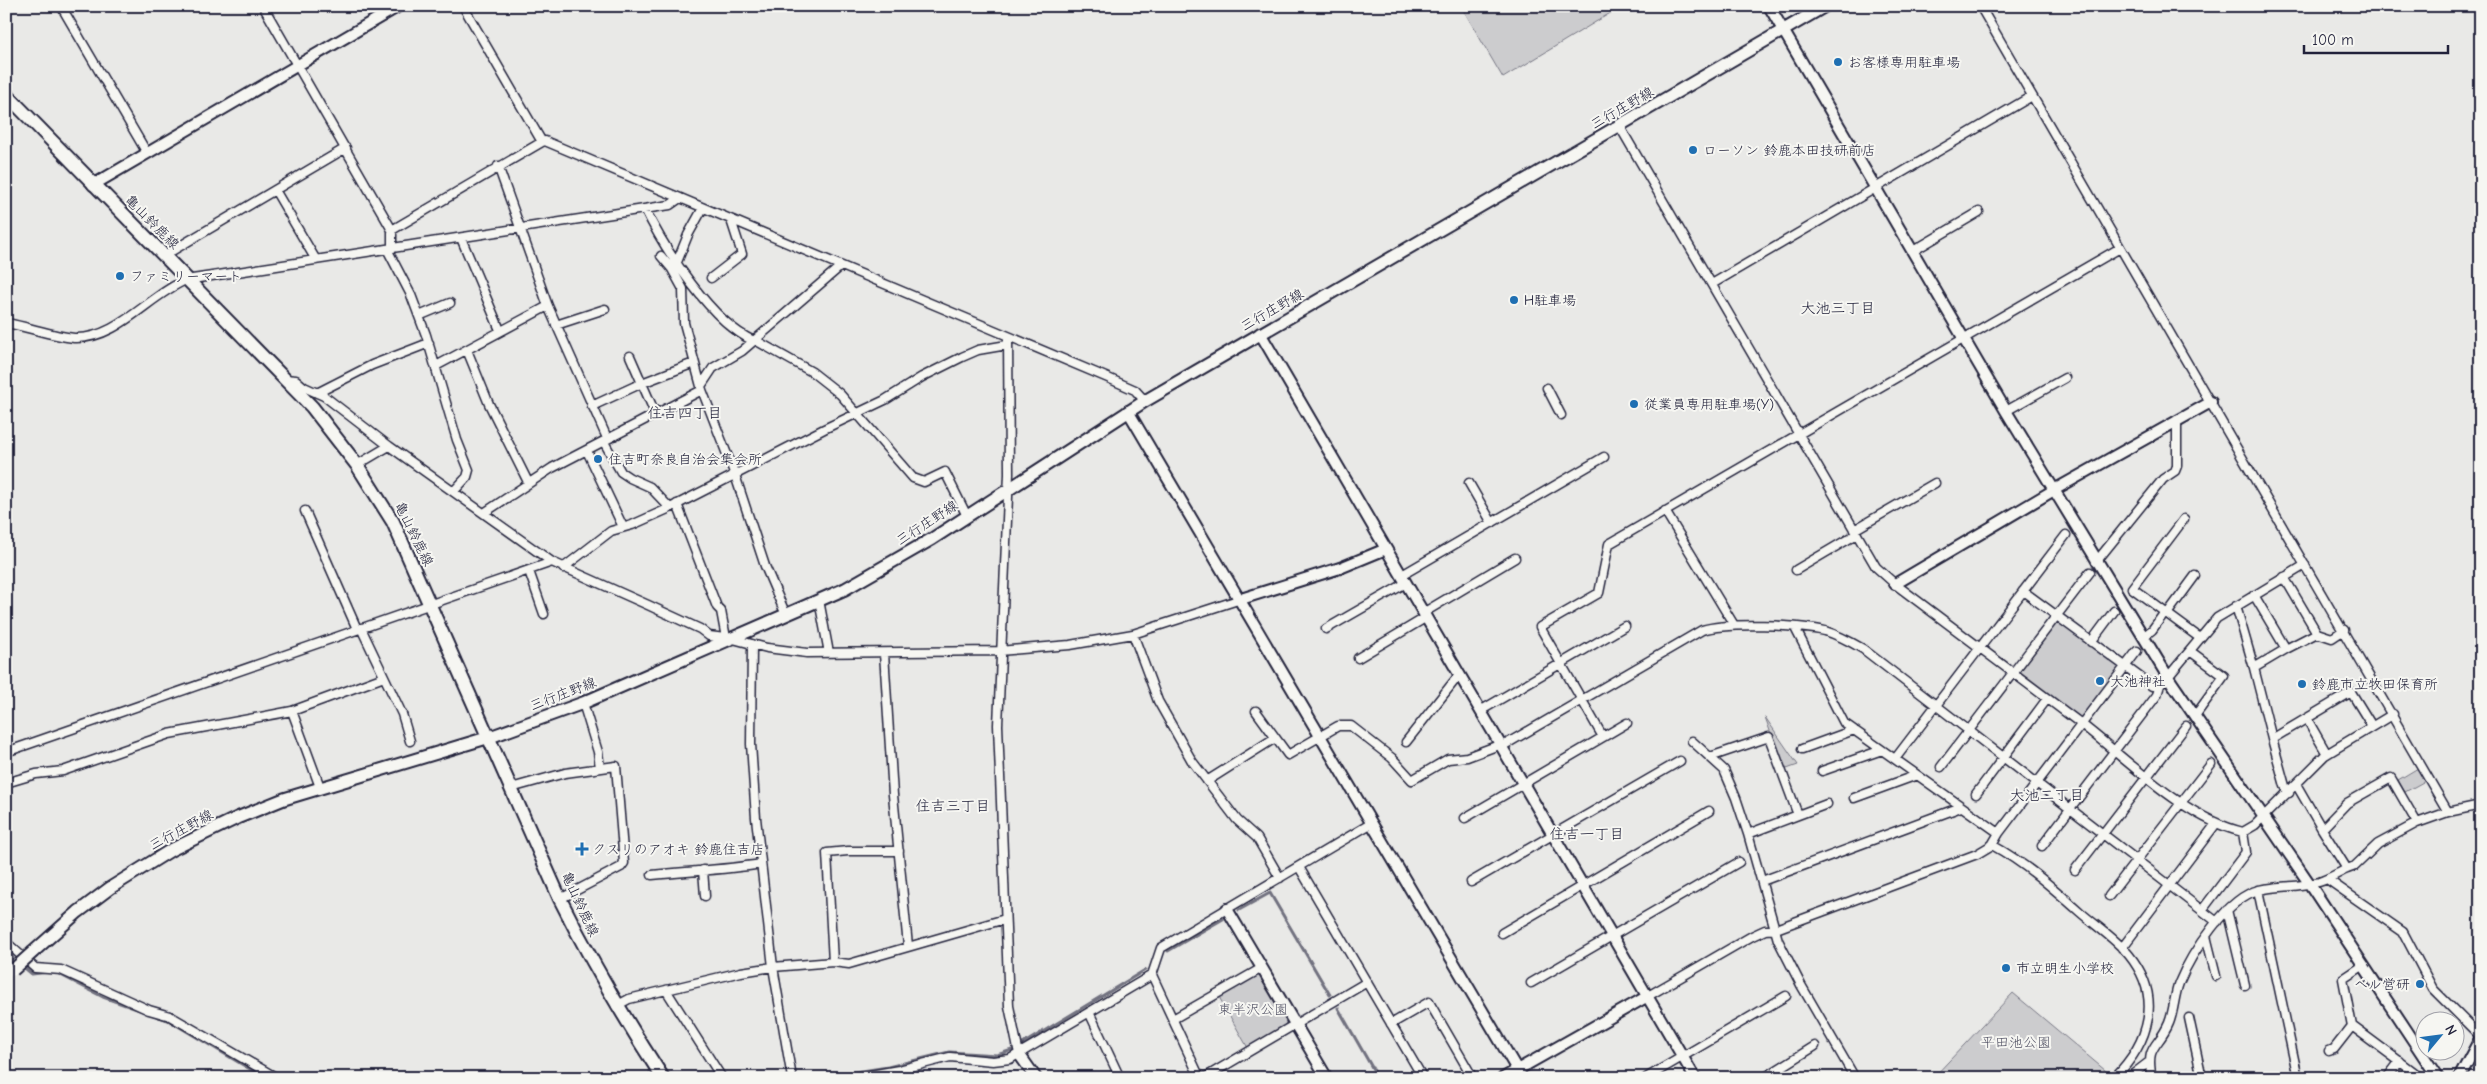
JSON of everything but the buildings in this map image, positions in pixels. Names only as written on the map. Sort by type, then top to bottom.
[{"type":"main road","name":"三行庄野線","points":[[9,973],[78,912],[110,888],[171,850],[237,818],[320,787],[490,737],[583,703],[786,615],[887,566],[1128,411],[1825,6]]},
{"type":"main road","name":"亀山鈴鹿線","points":[[6,94],[284,378],[312,408],[357,465],[393,522],[490,737],[560,899],[616,1006],[663,1078]]},
{"type":"street","points":[[61,6],[147,153]]},
{"type":"street","points":[[263,6],[392,230],[390,249],[411,295],[429,343],[454,430],[469,470],[467,477],[454,491]]},
{"type":"street","points":[[93,185],[298,66],[384,10],[399,6]]},
{"type":"street","points":[[463,6],[542,142]]},
{"type":"street","points":[[1769,6],[2006,411],[2168,678],[2264,816],[2438,1078]]},
{"type":"street","points":[[1980,6],[2393,714],[2448,812]]},
{"type":"street","points":[[1712,284],[2032,96]]},
{"type":"street","points":[[1620,126],[1876,567],[1895,584],[2081,724],[2180,802],[2215,825],[2243,832],[2255,826],[2327,754],[2393,714]]},
{"type":"street","points":[[392,230],[498,166],[546,141],[1135,390],[1145,401]]},
{"type":"street","points":[[165,255],[346,148]]},
{"type":"street","points":[[498,166],[548,306],[605,440],[621,472],[650,487],[670,508]]},
{"type":"street","points":[[275,190],[316,260]]},
{"type":"street","points":[[6,323],[76,338],[98,335],[172,286],[186,280],[670,205],[680,198]]},
{"type":"street","points":[[675,267],[688,235],[703,208]]},
{"type":"street","points":[[645,209],[675,267],[683,289],[684,323],[701,388],[734,475],[765,566],[786,615]]},
{"type":"street","points":[[1913,252],[1979,212]]},
{"type":"street","points":[[711,278],[742,254],[730,220]]},
{"type":"street","points":[[461,238],[500,330]]},
{"type":"street","points":[[1603,737],[1540,627],[1599,593],[1609,544],[2120,248]]},
{"type":"street","points":[[661,256],[675,267],[738,334],[755,340],[812,372],[840,394],[913,478],[924,482],[945,472],[967,516]]},
{"type":"street","points":[[484,513],[528,482],[701,388],[713,368],[755,340],[841,266]]},
{"type":"street","points":[[419,316],[450,303]]},
{"type":"street","points":[[436,366],[500,330],[548,306]]},
{"type":"street","points":[[556,325],[605,309]]},
{"type":"street","points":[[1260,334],[1695,1078]]},
{"type":"street","points":[[1008,337],[1008,489],[998,725],[1005,919],[1009,1006],[1019,1054],[1036,1078]]},
{"type":"street","points":[[317,393],[372,365],[429,343]]},
{"type":"street","points":[[563,568],[610,531],[623,528],[670,508],[857,414],[962,357],[978,350],[1007,345]]},
{"type":"street","points":[[467,350],[489,404],[528,482]]},
{"type":"street","points":[[630,356],[655,413]]},
{"type":"street","points":[[592,406],[642,383],[694,363]]},
{"type":"street","points":[[284,378],[296,380],[324,396],[388,446],[563,568],[648,605],[709,636],[788,652],[1000,651],[1070,645],[1133,634],[1340,568],[1386,549]]},
{"type":"street","points":[[2006,411],[2065,378]]},
{"type":"street","points":[[1547,388],[1561,415]]},
{"type":"street","points":[[1895,584],[2054,490],[2211,402]]},
{"type":"street","points":[[1128,411],[1241,599],[1519,1074]]},
{"type":"street","points":[[2096,562],[2163,479],[2175,470],[2177,466],[2177,420]]},
{"type":"street","points":[[357,465],[388,446]]},
{"type":"street","points":[[587,451],[623,528]]},
{"type":"street","points":[[1326,629],[1492,523],[1604,457]]},
{"type":"street","points":[[1796,570],[1935,483]]},
{"type":"street","points":[[1469,484],[1492,523]]},
{"type":"street","points":[[678,504],[717,607],[721,611],[729,639]]},
{"type":"street","points":[[305,511],[359,629],[402,714],[410,741]]},
{"type":"street","points":[[1665,511],[1734,625]]},
{"type":"street","points":[[2184,519],[2132,588],[2200,638]]},
{"type":"street","points":[[1895,759],[2066,535]]},
{"type":"street","points":[[1358,658],[1515,558]]},
{"type":"street","points":[[6,752],[552,562]]},
{"type":"street","points":[[2042,846],[2115,751],[2156,695],[2160,685],[2168,678],[2217,618],[2305,565]]},
{"type":"street","points":[[528,571],[544,614]]},
{"type":"street","points":[[1941,767],[2014,674],[2090,572]]},
{"type":"street","points":[[2143,637],[2152,630],[2195,576]]},
{"type":"street","points":[[2284,577],[2317,633],[2332,638],[2344,630]]},
{"type":"street","points":[[2023,592],[2147,684],[2152,686],[2160,685]]},
{"type":"street","points":[[2254,595],[2286,649]]},
{"type":"street","points":[[819,600],[829,653]]},
{"type":"street","points":[[2236,606],[2285,786],[2289,793]]},
{"type":"street","points":[[2091,642],[2114,611]]},
{"type":"street","points":[[1256,711],[1288,755],[1338,726],[1351,726],[1392,758],[1412,780],[1448,759],[1468,757],[1500,746],[1702,630],[1734,625],[1826,631],[1848,639],[2203,909],[2217,922]]},
{"type":"street","points":[[1480,711],[1625,626]]},
{"type":"street","points":[[1795,628],[1844,723],[1999,834]]},
{"type":"street","points":[[2254,668],[2317,633]]},
{"type":"street","points":[[1133,634],[1158,701],[1192,761],[1236,820],[1257,838],[1280,878]]},
{"type":"street","points":[[752,644],[750,744],[761,864],[773,968],[792,1078]]},
{"type":"street","points":[[1503,1078],[1519,1074],[1752,936],[1765,930],[1776,929],[1977,854],[1992,845],[2037,782],[2137,651]]},
{"type":"street","points":[[2190,651],[2224,676],[2195,716]]},
{"type":"street","points":[[884,652],[908,946]]},
{"type":"street","points":[[1406,742],[1459,675]]},
{"type":"street","points":[[6,783],[36,774],[63,771],[169,734],[292,711],[384,677]]},
{"type":"street","points":[[2272,739],[2352,692],[2372,726]]},
{"type":"street","points":[[1976,794],[2002,756],[2047,699]]},
{"type":"street","points":[[583,703],[598,752],[600,768]]},
{"type":"street","points":[[292,711],[320,787]]},
{"type":"street","points":[[2307,719],[2327,754]]},
{"type":"street","points":[[1465,818],[1627,723]]},
{"type":"street","points":[[2075,870],[2186,726]]},
{"type":"street","points":[[1802,749],[1854,730]]},
{"type":"street","points":[[1710,757],[1769,737],[1798,815]]},
{"type":"street","points":[[1207,781],[1275,738]]},
{"type":"street","points":[[1692,741],[1724,770],[1748,834],[1778,940],[1801,985],[1855,1078]]},
{"type":"street","points":[[1822,772],[1882,750]]},
{"type":"street","points":[[1471,882],[1680,761]]},
{"type":"street","points":[[2109,896],[2211,764]]},
{"type":"street","points":[[511,788],[565,773],[616,766],[624,863],[621,867],[560,899]]},
{"type":"street","points":[[1854,798],[1917,775]]},
{"type":"street","points":[[2322,829],[2347,803],[2391,778],[2417,823]]},
{"type":"street","points":[[2296,784],[2347,869]]},
{"type":"street","points":[[1748,834],[1827,804]]},
{"type":"street","points":[[2152,1078],[2149,1062],[2151,1050],[2169,1023],[2172,1003],[2180,981],[2206,936],[2227,910],[2247,894],[2258,890],[2326,879],[2354,866],[2378,844],[2417,823],[2448,812],[2481,805]]},
{"type":"street","points":[[1762,881],[1961,807]]},
{"type":"street","points":[[1502,933],[1709,811]]},
{"type":"street","points":[[858,1077],[950,1057],[993,1061],[1010,1059],[1152,975],[1161,948],[1372,823]]},
{"type":"street","points":[[2122,948],[2215,825]]},
{"type":"street","points":[[2203,909],[2246,852],[2243,832]]},
{"type":"street","points":[[1992,845],[2028,867],[2122,948],[2143,978],[2150,1014],[2146,1028],[2138,1046],[2114,1078]]},
{"type":"street","points":[[833,962],[827,853],[848,850],[899,851]]},
{"type":"street","points":[[1531,984],[1739,862]]},
{"type":"street","points":[[652,875],[721,870],[761,864]]},
{"type":"street","points":[[1299,867],[1423,1078]]},
{"type":"street","points":[[703,870],[705,896]]},
{"type":"street","points":[[2326,879],[2403,932],[2433,989],[2481,1037],[2459,1078]]},
{"type":"street","points":[[2258,890],[2298,1078]]},
{"type":"street","points":[[1227,909],[1326,1078]]},
{"type":"street","points":[[2227,910],[2244,985]]},
{"type":"street","points":[[616,1006],[630,998],[741,972],[833,962],[849,964],[1005,919]]},
{"type":"street","points":[[2206,936],[2216,976]]},
{"type":"street","points":[[6,942],[35,968],[61,970],[149,1010],[170,1016],[277,1078]]},
{"type":"street","points":[[2364,966],[2343,979],[2352,1026],[2422,1078]]},
{"type":"street","points":[[1173,1019],[1262,968]]},
{"type":"street","points":[[1152,975],[1200,1078]]},
{"type":"street","points":[[1204,1078],[1367,982]]},
{"type":"street","points":[[666,990],[722,1078]]},
{"type":"street","points":[[1646,1078],[1786,996]]},
{"type":"street","points":[[1392,1024],[1429,1002],[1473,1078]]},
{"type":"street","points":[[1089,1012],[1120,1078]]},
{"type":"street","points":[[2189,1018],[2202,1078]]},
{"type":"street","points":[[2328,1050],[2334,1049],[2352,1026]]},
{"type":"street","points":[[1764,1078],[1815,1046]]},
{"type":"street","points":[[2387,1078],[2400,1061]]},
{"type":"street","points":[[2128,1078],[2149,1062]]},
{"type":"green space","points":[[1461,6],[1622,6],[1503,78]]},
{"type":"green space","points":[[2058,621],[2120,667],[2081,720],[2021,674],[2021,669],[2055,622]]},
{"type":"green space","points":[[1765,717],[1798,765],[1784,770]]},
{"type":"green space","points":[[2418,768],[2425,781],[2405,792],[2398,780]]},
{"type":"green space","name":"東半沢公園","points":[[1257,975],[1261,977],[1286,1021],[1285,1026],[1248,1048],[1219,997]]},
{"type":"green space","name":"平田池公園","points":[[2013,993],[2106,1071],[2100,1078],[1933,1078]]},
{"type":"waterway","points":[[1239,910],[1270,893],[1330,995]]},
{"type":"waterway","points":[[1168,951],[1223,919]]},
{"type":"waterway","points":[[6,952],[13,958]]},
{"type":"waterway","points":[[26,969],[32,974],[49,972]]},
{"type":"waterway","points":[[1021,1045],[1145,970]]},
{"type":"waterway","points":[[55,972],[103,997],[168,1020],[265,1078]]},
{"type":"waterway","points":[[1338,1008],[1378,1078]]},
{"type":"waterway","points":[[816,1078],[888,1067],[949,1052],[997,1055],[1012,1050]]},
{"type":"place","name":"お客様専用駐車場","points":[[1838,62]]},
{"type":"place","name":"ローソン 鈴鹿本田技研前店","points":[[1693,150]]},
{"type":"place","name":"ファミリーマート","points":[[120,276]]},
{"type":"place","name":"H駐車場","points":[[1514,300]]},
{"type":"place","name":"従業員専用駐車場(Y)","points":[[1634,404]]},
{"type":"place","name":"住吉町奈良自治会集会所","points":[[598,459]]},
{"type":"place","name":"大池神社","points":[[2100,681]]},
{"type":"place","name":"鈴鹿市立牧田保育所","points":[[2302,684]]},
{"type":"place","name":"クスリのアオキ 鈴鹿住吉店","points":[[582,849]]},
{"type":"place","name":"市立明生小学校","points":[[2006,968]]},
{"type":"place","name":"べル営研","points":[[2420,984]]},
{"type":"district","name":"大池三丁目","points":[[1838,308]]},
{"type":"district","name":"住吉四丁目","points":[[685,413]]},
{"type":"district","name":"大池二丁目","points":[[2047,795]]},
{"type":"district","name":"住吉三丁目","points":[[953,806]]},
{"type":"district","name":"住吉一丁目","points":[[1587,834]]}]
